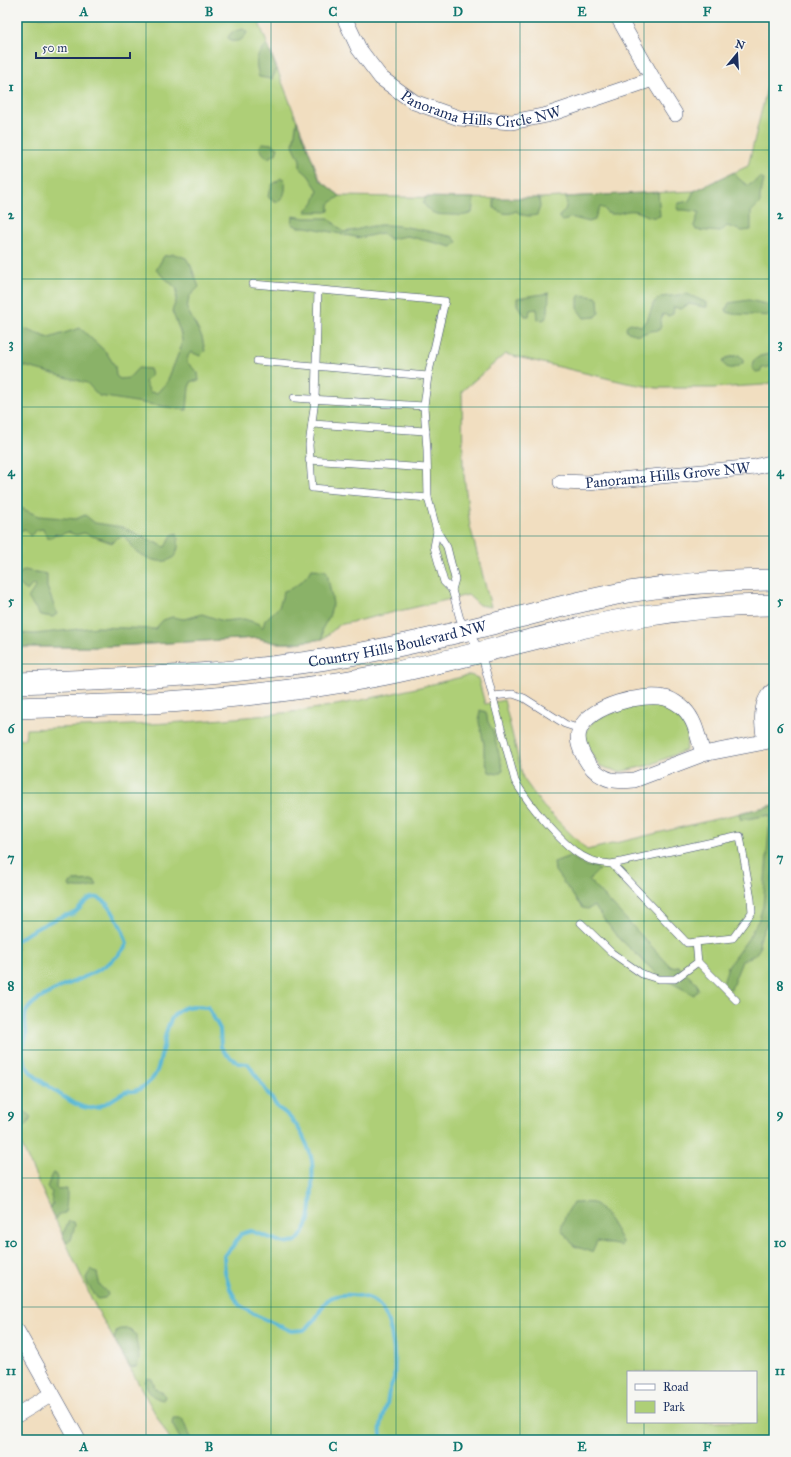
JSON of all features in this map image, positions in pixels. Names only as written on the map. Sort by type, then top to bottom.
[{"type":"main road","name":"Country Hills Boulevard NW","points":[[17,683],[199,674],[261,669],[350,656],[628,592],[730,580],[774,580]]},
{"type":"main road","name":"Country Hills Boulevard NW","points":[[17,708],[204,700],[297,690],[378,676],[571,630],[642,616],[741,605],[774,605]]},
{"type":"street","name":"Panorama Hills Circle NW","points":[[344,17],[359,49],[381,78],[414,102],[459,118],[512,122],[547,115],[653,80]]},
{"type":"street","points":[[618,17],[653,80],[675,114]]},
{"type":"street","name":"Panorama Hills Grove NW","points":[[561,482],[588,483],[755,467],[774,462]]},
{"type":"street","points":[[703,754],[694,724],[684,709],[667,698],[651,696],[620,702],[594,713],[580,729],[578,744],[592,767],[604,777],[610,779],[624,781],[634,780],[703,754],[770,741],[762,729],[766,698],[774,690]]},
{"type":"street","points":[[17,1331],[78,1440]]},
{"type":"street","points":[[17,1415],[52,1394]]},
{"type":"lane","points":[[253,284],[445,301],[428,376],[424,406],[428,498],[436,531],[434,547],[444,582],[452,590],[458,606],[460,618],[481,652],[515,781],[523,794],[562,840],[582,857],[598,863],[612,864],[740,836],[752,912],[733,938],[687,943],[612,864]]},
{"type":"lane","points":[[318,290],[315,400],[309,445],[312,488],[428,498]]},
{"type":"lane","points":[[257,361],[428,376]]},
{"type":"lane","points":[[294,398],[424,406]]},
{"type":"lane","points":[[312,424],[426,431]]},
{"type":"lane","points":[[310,460],[427,468]]},
{"type":"lane","points":[[436,531],[447,547],[455,579],[452,590]]},
{"type":"lane","points":[[493,696],[513,694],[524,698],[565,724],[580,729]]},
{"type":"lane","points":[[581,923],[612,953],[642,974],[658,979],[675,980],[698,962]]},
{"type":"lane","points":[[696,942],[698,962],[736,1000]]},
{"type":"green space","points":[[17,17],[259,17],[260,25],[320,180],[340,196],[519,199],[694,191],[748,166],[769,80],[774,84],[774,382],[763,385],[713,388],[657,388],[627,383],[505,354],[462,391],[463,466],[470,526],[491,607],[479,605],[468,595],[339,625],[323,639],[294,643],[276,643],[257,638],[95,647],[17,647]]},
{"type":"green space","points":[[243,29],[247,32],[242,39],[238,41],[230,41],[228,37],[232,32]]},
{"type":"green space","points":[[267,44],[277,69],[272,79],[259,77],[257,67],[258,55]]},
{"type":"green space","points":[[297,120],[320,180],[340,196],[329,204],[329,211],[326,212],[306,212],[314,201],[318,190],[308,175],[300,168],[300,160],[293,145]]},
{"type":"green space","points":[[263,143],[271,144],[278,148],[276,154],[268,158],[260,148]]},
{"type":"green space","points":[[734,172],[738,178],[748,186],[761,177],[764,180],[760,203],[751,212],[751,230],[742,231],[727,226],[720,232],[696,230],[694,226],[699,212],[678,210],[677,207],[679,203],[689,201],[694,191]]},
{"type":"green space","points":[[281,178],[284,179],[285,188],[284,195],[278,202],[270,199],[268,196],[272,185]]},
{"type":"green space","points":[[658,192],[660,216],[650,217],[635,211],[610,214],[607,213],[605,209],[600,207],[595,220],[589,222],[570,217],[567,220],[562,221],[559,218],[566,207],[566,197]]},
{"type":"green space","points":[[426,197],[474,198],[472,213],[462,216],[433,213],[423,203]]},
{"type":"green space","points":[[494,198],[539,198],[540,207],[537,215],[534,216],[526,216],[516,211],[505,213],[494,208]]},
{"type":"green space","points":[[293,216],[305,218],[329,218],[343,232],[380,225],[388,225],[453,237],[457,242],[452,247],[407,236],[390,239],[382,233],[360,238],[307,227],[298,227],[292,224]]},
{"type":"green space","points":[[174,254],[186,258],[191,266],[199,287],[189,297],[187,309],[202,337],[205,351],[200,356],[191,352],[188,356],[187,362],[198,373],[199,381],[192,381],[189,387],[187,410],[99,396],[87,383],[17,364],[17,323],[22,328],[49,338],[80,328],[106,352],[115,366],[116,376],[120,379],[129,378],[138,368],[150,369],[152,375],[145,382],[150,392],[157,393],[167,382],[181,347],[182,340],[172,311],[176,301],[177,289],[156,270],[164,256]]},
{"type":"green space","points":[[549,293],[548,313],[545,319],[538,319],[537,309],[530,310],[529,316],[525,316],[517,305],[517,298]]},
{"type":"green space","points":[[687,294],[707,303],[707,307],[689,304],[681,309],[674,307],[673,314],[668,316],[663,314],[659,330],[639,335],[628,332],[626,329],[627,325],[631,323],[641,326],[647,321],[654,302],[661,297]]},
{"type":"green space","points":[[580,295],[596,297],[598,299],[599,313],[596,317],[584,318],[578,310],[578,298]]},
{"type":"green space","points":[[749,300],[774,306],[774,316],[733,314],[727,312],[726,309],[729,303]]},
{"type":"green space","points":[[774,353],[774,366],[762,368],[761,371],[756,372],[752,368],[753,361],[760,356]]},
{"type":"green space","points":[[739,355],[743,359],[743,363],[737,366],[729,368],[723,362],[726,358]]},
{"type":"green space","points":[[17,506],[38,516],[76,519],[85,515],[95,523],[122,527],[165,547],[172,535],[177,533],[177,552],[174,557],[162,561],[154,560],[138,553],[124,536],[116,538],[112,543],[84,533],[76,535],[68,532],[59,535],[55,534],[51,538],[47,538],[43,529],[37,530],[30,536],[25,529],[20,531],[17,530]]},
{"type":"green space","points":[[312,569],[325,570],[327,572],[333,604],[329,617],[322,629],[323,639],[294,643],[276,643],[257,638],[95,647],[17,647],[17,633],[35,634],[97,627],[155,629],[163,620],[172,617],[184,619],[202,614],[223,621],[244,619],[260,624],[262,628],[265,620],[279,607],[284,591],[297,585]]},
{"type":"green space","points":[[24,570],[47,574],[47,587],[57,614],[53,617],[40,615],[28,598],[36,586],[32,585],[27,591],[21,586],[17,578]]},
{"type":"green space","points":[[470,675],[478,678],[485,704],[504,700],[523,778],[543,806],[587,850],[774,805],[774,1440],[170,1440],[93,1302],[17,1135],[17,740],[25,739],[26,729],[126,725],[259,716],[314,709],[404,691]]},
{"type":"green space","points":[[657,701],[677,713],[688,732],[686,750],[650,765],[619,772],[600,766],[589,750],[584,733],[594,720],[638,703]]},
{"type":"green space","points":[[480,710],[486,712],[488,722],[493,731],[503,770],[497,774],[489,772],[484,756],[484,744],[479,722]]},
{"type":"green space","points":[[774,805],[774,869],[772,882],[774,890],[774,911],[759,939],[760,948],[755,955],[742,961],[731,989],[727,989],[723,984],[728,966],[748,939],[759,919],[763,906],[770,815],[741,820],[739,813]]},
{"type":"green space","points":[[570,856],[585,866],[595,867],[599,870],[589,880],[671,967],[678,966],[697,984],[698,990],[694,995],[659,976],[615,934],[594,906],[588,909],[582,908],[555,871],[554,862]]},
{"type":"green space","points":[[94,880],[97,885],[87,888],[70,887],[69,884],[73,881]]},
{"type":"green space","points":[[17,1104],[31,1117],[25,1127],[21,1125],[17,1117]]},
{"type":"green space","points":[[53,1173],[57,1178],[56,1187],[58,1190],[67,1189],[67,1204],[65,1213],[60,1214],[55,1220],[50,1209],[53,1204],[51,1196],[52,1192],[47,1188]]},
{"type":"green space","points":[[573,1203],[593,1203],[597,1205],[613,1226],[622,1242],[621,1246],[597,1241],[592,1252],[574,1246],[561,1229],[565,1216]]},
{"type":"green space","points":[[69,1221],[74,1222],[75,1225],[71,1240],[66,1242],[62,1235]]},
{"type":"green space","points":[[91,1269],[97,1273],[100,1286],[107,1292],[108,1295],[105,1298],[98,1299],[88,1285],[86,1278]]},
{"type":"green space","points":[[130,1329],[136,1335],[139,1360],[136,1367],[130,1368],[114,1339],[117,1330]]},
{"type":"green space","points":[[148,1378],[152,1379],[155,1388],[163,1393],[165,1397],[163,1400],[156,1398],[149,1391],[145,1381]]},
{"type":"green space","points":[[173,1418],[182,1418],[191,1440],[181,1440],[172,1424]]},
{"type":"waterway","points":[[17,940],[49,922],[73,914],[89,899],[98,898],[104,901],[109,907],[123,931],[127,944],[121,952],[105,966],[44,996],[36,1001],[26,1012],[26,1036],[23,1051],[25,1064],[33,1075],[63,1096],[83,1107],[94,1108],[107,1103],[125,1092],[134,1091],[143,1087],[149,1083],[159,1066],[166,1033],[169,1023],[174,1015],[182,1009],[193,1006],[208,1007],[220,1029],[221,1047],[226,1054],[238,1063],[248,1064],[278,1108],[290,1117],[304,1138],[312,1161],[311,1201],[306,1227],[297,1241],[284,1243],[251,1231],[241,1234],[224,1256],[225,1272],[230,1289],[239,1305],[256,1315],[291,1331],[304,1330],[315,1319],[327,1301],[338,1295],[354,1295],[368,1298],[376,1303],[383,1311],[388,1321],[394,1357],[394,1378],[381,1426],[382,1440]]}]
